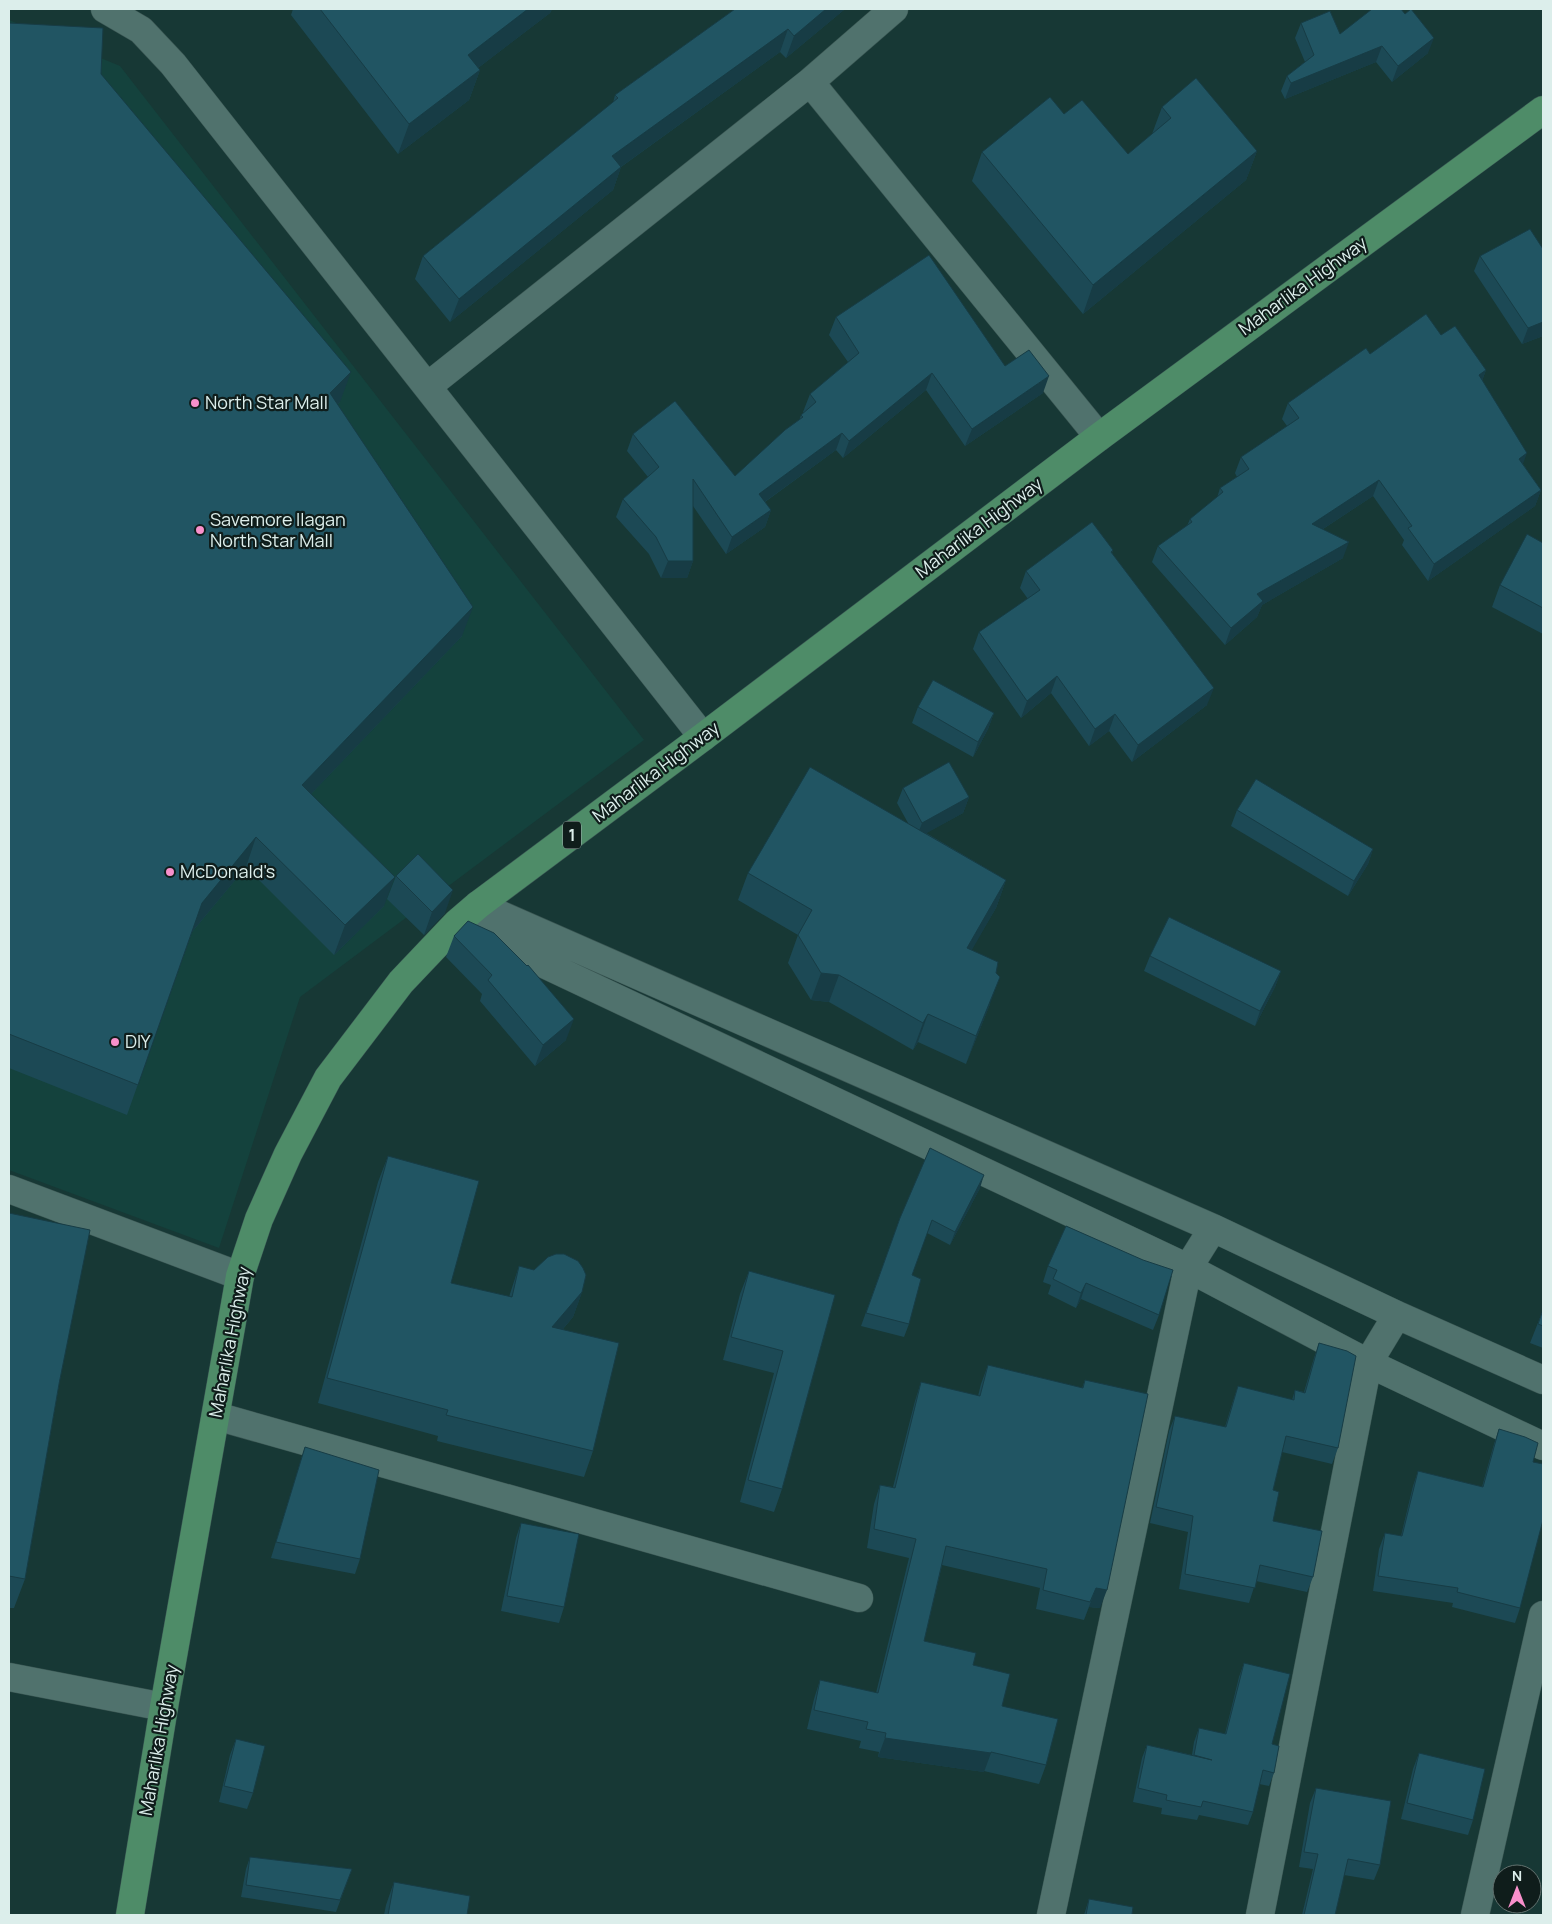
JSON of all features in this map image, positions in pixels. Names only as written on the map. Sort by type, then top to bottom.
[{"type":"highway","name":"Maharlika Highway","points":[[130,1915],[164,1707],[240,1276],[260,1219],[288,1154],[328,1078],[401,982],[457,923],[478,905],[704,737],[1099,437],[1543,110]]},
{"type":"street","points":[[105,9],[141,30],[173,64],[704,737]]},
{"type":"street","points":[[428,386],[810,82],[894,9]]},
{"type":"street","points":[[810,82],[1099,437]]},
{"type":"street","points":[[478,905],[1213,1228],[1397,1315],[1543,1380]]},
{"type":"street","points":[[457,923],[1188,1268],[1368,1363],[1543,1446]]},
{"type":"street","points":[[9,1189],[240,1276]]},
{"type":"street","points":[[1052,1915],[1188,1268],[1213,1228]]},
{"type":"street","points":[[1260,1915],[1368,1363],[1397,1315]]},
{"type":"street","points":[[216,1416],[859,1598]]},
{"type":"street","points":[[1475,1915],[1543,1614]]},
{"type":"street","points":[[9,1677],[164,1707]]},
{"type":"shaded area","name":"North Star Mall","points":[[9,20],[120,66],[644,740],[300,997],[219,1248],[9,1170]]},
{"type":"building","points":[[320,9],[528,9],[468,55],[480,70],[409,124]]},
{"type":"building","points":[[735,9],[826,9],[794,36],[788,29],[612,156],[621,167],[459,299],[423,256],[618,98],[615,95]]},
{"type":"building","points":[[1372,9],[1401,9],[1405,14],[1411,9],[1434,38],[1398,66],[1382,46],[1291,83],[1287,76],[1314,55],[1301,23],[1330,11],[1340,34]]},
{"type":"building","name":"North Star Mall","points":[[9,23],[103,28],[101,74],[351,372],[330,393],[473,607],[302,785],[395,877],[345,925],[256,837],[202,903],[138,1085],[9,1034]]},
{"type":"building","points":[[1196,78],[1257,151],[1093,285],[982,152],[1050,97],[1064,114],[1082,100],[1128,154],[1171,118],[1162,107]]},
{"type":"building","points":[[1530,229],[1543,249],[1543,322],[1528,328],[1480,256]]},
{"type":"building","points":[[929,255],[1005,366],[1029,350],[1049,376],[972,429],[932,373],[849,441],[842,433],[759,494],[771,510],[732,537],[693,479],[693,561],[668,561],[656,537],[623,499],[659,467],[633,434],[675,401],[735,476],[785,430],[803,417],[801,415],[816,402],[810,394],[859,353],[836,317]]},
{"type":"building","points":[[1426,314],[1441,335],[1455,326],[1486,370],[1479,375],[1527,453],[1519,459],[1541,490],[1434,564],[1408,528],[1412,526],[1379,480],[1312,524],[1349,542],[1257,594],[1263,601],[1231,628],[1158,546],[1192,522],[1190,519],[1223,492],[1220,488],[1249,469],[1241,457],[1299,418],[1288,403],[1366,348],[1370,354]]},
{"type":"building","points":[[1092,522],[1113,550],[1111,552],[1214,688],[1138,745],[1115,714],[1095,729],[1057,676],[1027,701],[979,632],[1040,590],[1026,571]]},
{"type":"building","points":[[1527,534],[1543,543],[1543,608],[1500,585]]},
{"type":"building","points":[[933,680],[994,713],[978,742],[918,707]]},
{"type":"building","points":[[949,762],[969,797],[922,823],[903,788]]},
{"type":"building","points":[[810,767],[1006,880],[967,948],[998,962],[996,973],[1000,977],[976,1036],[928,1014],[923,1023],[839,975],[821,973],[798,935],[812,910],[748,873]]},
{"type":"building","points":[[1256,779],[1373,849],[1354,881],[1237,810]]},
{"type":"building","points":[[418,854],[453,890],[432,912],[396,876]]},
{"type":"building","points":[[1169,917],[1281,971],[1260,1011],[1150,956]]},
{"type":"building","points":[[468,921],[494,933],[528,965],[574,1019],[543,1045],[488,980],[492,975],[454,936]]},
{"type":"building","points":[[930,1148],[984,1175],[955,1232],[932,1220],[912,1275],[921,1279],[909,1324],[866,1313],[900,1218]]},
{"type":"building","points":[[388,1156],[479,1181],[451,1283],[512,1297],[519,1266],[534,1270],[548,1257],[564,1254],[578,1261],[583,1268],[586,1275],[582,1292],[552,1327],[619,1343],[593,1451],[446,1415],[448,1410],[327,1378]]},
{"type":"building","points":[[9,1213],[90,1230],[59,1384],[25,1579],[9,1576]]},
{"type":"building","points":[[1066,1226],[1143,1260],[1173,1270],[1159,1315],[1086,1283],[1081,1293],[1053,1279],[1057,1270],[1048,1266]]},
{"type":"building","points":[[749,1271],[835,1295],[782,1489],[748,1480],[783,1351],[731,1337]]},
{"type":"building","points":[[1543,1310],[1543,1326],[1538,1324]]},
{"type":"building","points":[[1319,1343],[1347,1351],[1356,1356],[1338,1448],[1286,1436],[1273,1490],[1279,1492],[1273,1521],[1322,1531],[1313,1577],[1260,1565],[1255,1588],[1185,1574],[1193,1516],[1156,1507],[1175,1416],[1226,1427],[1238,1386],[1294,1400],[1295,1390],[1305,1393]]},
{"type":"building","points":[[988,1365],[1083,1388],[1085,1380],[1148,1394],[1107,1590],[1096,1588],[1090,1602],[1043,1590],[1047,1569],[946,1546],[924,1641],[976,1653],[973,1665],[1010,1674],[1002,1706],[1058,1719],[1046,1765],[991,1752],[885,1738],[886,1733],[866,1729],[868,1722],[814,1710],[820,1680],[878,1693],[916,1539],[874,1529],[880,1485],[895,1488],[921,1382],[980,1396]]},
{"type":"building","points":[[1499,1429],[1538,1443],[1533,1462],[1543,1464],[1543,1520],[1520,1608],[1457,1592],[1458,1588],[1378,1576],[1385,1533],[1402,1536],[1418,1471],[1483,1487]]},
{"type":"building","points":[[305,1447],[379,1470],[360,1559],[276,1542]]},
{"type":"building","points":[[521,1523],[579,1534],[564,1607],[507,1596]]},
{"type":"building","points":[[1244,1663],[1290,1674],[1272,1744],[1279,1746],[1274,1773],[1263,1770],[1253,1812],[1203,1801],[1201,1807],[1166,1800],[1167,1795],[1138,1788],[1147,1745],[1212,1760],[1194,1755],[1199,1728],[1226,1734]]},
{"type":"building","points":[[236,1739],[265,1746],[253,1793],[224,1786]]},
{"type":"building","points":[[1419,1753],[1485,1769],[1473,1820],[1407,1803]]},
{"type":"building","points":[[1316,1788],[1391,1801],[1380,1865],[1348,1859],[1335,1915],[1304,1915],[1318,1854],[1304,1852]]},
{"type":"building","points":[[250,1857],[352,1869],[340,1900],[246,1885]]},
{"type":"building","points":[[394,1882],[470,1896],[467,1915],[388,1915]]},
{"type":"building","points":[[1089,1899],[1133,1907],[1132,1914],[1138,1915],[1086,1915]]},
{"type":"place","name":"North Star Mall","points":[[195,403]]},
{"type":"place","name":"Savemore Ilagan North Star Mall","points":[[200,530]]},
{"type":"place","name":"McDonald's","points":[[170,872]]},
{"type":"place","name":"DIY","points":[[115,1042]]}]
